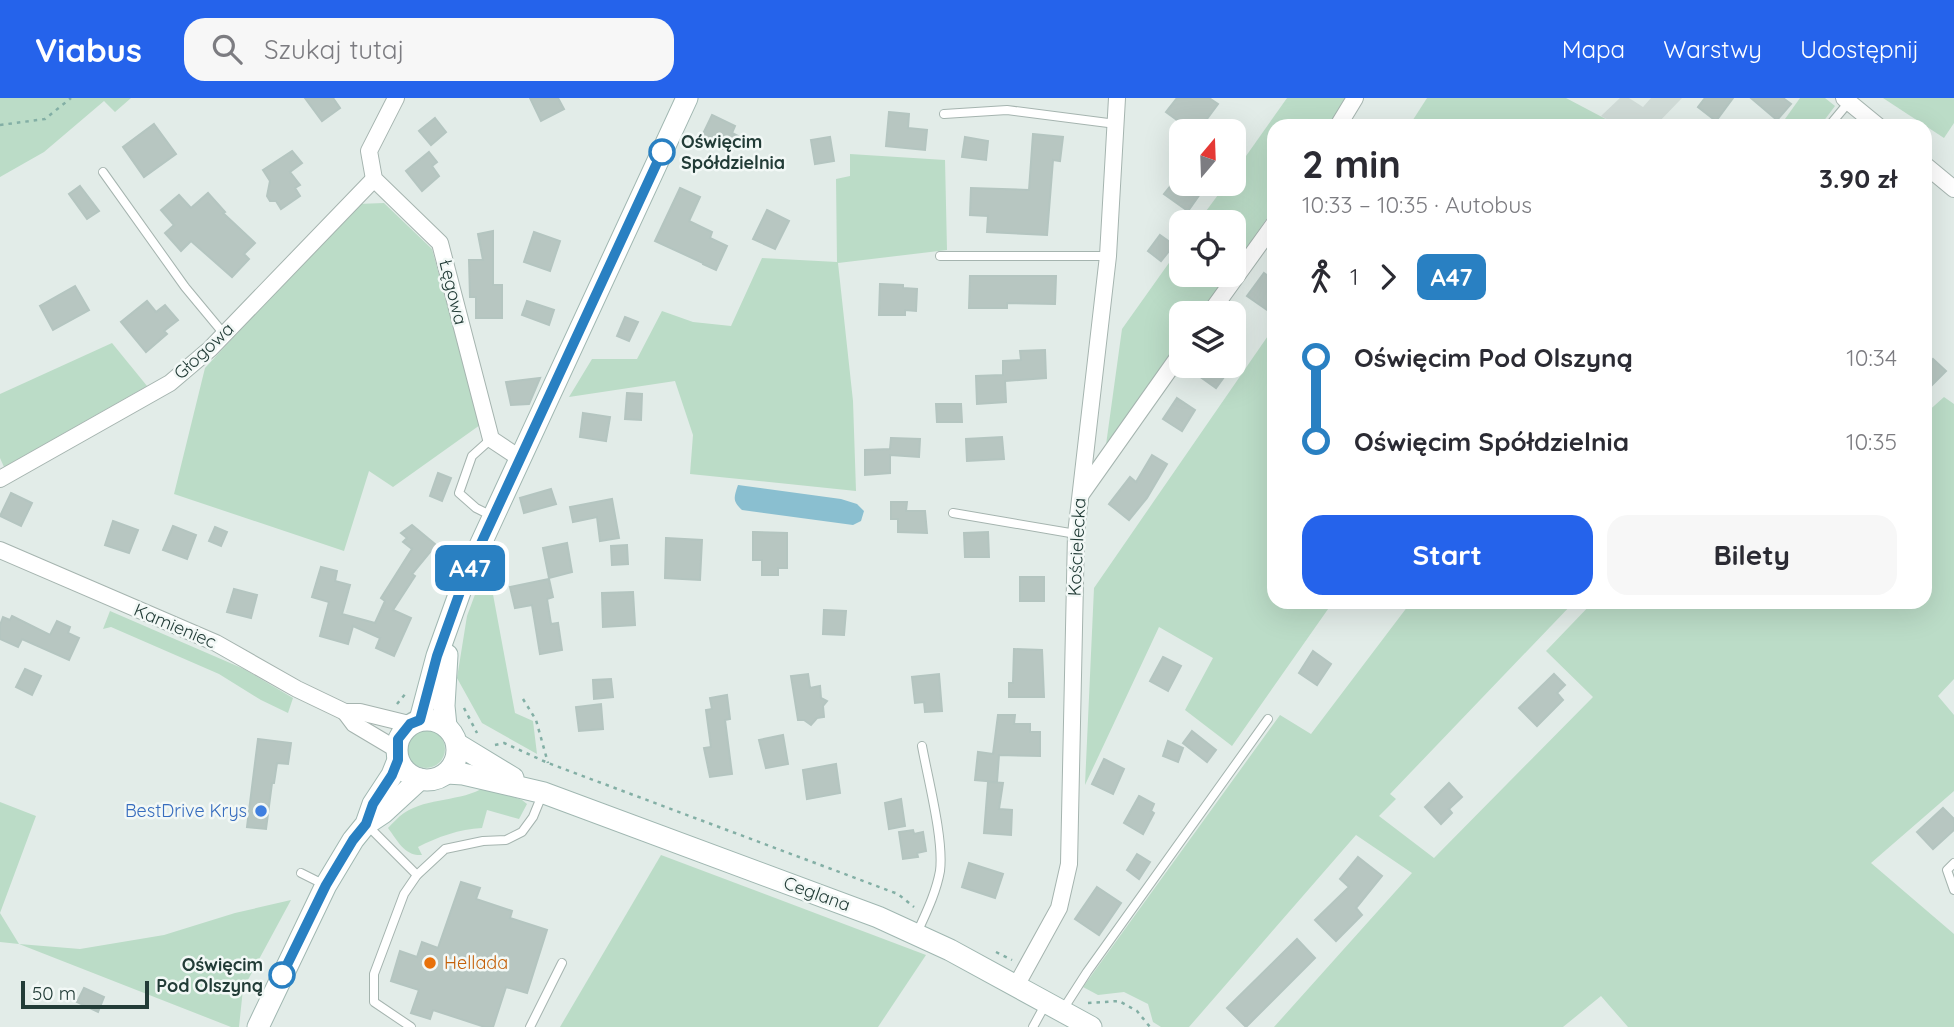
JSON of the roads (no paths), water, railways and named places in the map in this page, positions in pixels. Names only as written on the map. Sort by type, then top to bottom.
[{"type":"street","points":[[374,179],[369,151],[396,98]]},
{"type":"street","points":[[366,824],[373,804],[392,775],[398,739],[415,722],[461,589],[687,98]]},
{"type":"street","name":"Kościelecka","points":[[1016,986],[1059,908],[1069,864],[1076,534],[1108,256],[1117,98]]},
{"type":"street","points":[[1342,119],[1355,98]]},
{"type":"street","points":[[1847,100],[1870,119]]},
{"type":"street","points":[[1932,171],[1954,189]]},
{"type":"street","name":"Głogowa","points":[[0,480],[170,383],[224,334],[374,179]]},
{"type":"street","name":"Łęgowa","points":[[374,179],[440,243],[491,439]]},
{"type":"street","points":[[1219,301],[1267,233]]},
{"type":"street","points":[[1080,495],[1169,370]]},
{"type":"street","points":[[491,439],[521,459]]},
{"type":"street","name":"Kamieniec","points":[[0,550],[216,643],[297,689],[345,712],[360,712],[415,722]]},
{"type":"street","points":[[397,754],[403,769],[420,779],[429,780],[447,773],[457,755],[444,706],[448,628]]},
{"type":"street","name":"Kamieniec","points":[[345,712],[354,724],[397,754]]},
{"type":"street","points":[[415,722],[438,722],[452,735]]},
{"type":"street","name":"Ceglana","points":[[452,735],[537,791]]},
{"type":"street","name":"Ceglana","points":[[447,773],[463,774],[537,791],[853,907],[921,925],[1016,986],[1061,1002],[1091,1027]]},
{"type":"street","points":[[258,1027],[326,885],[353,840],[366,824],[383,813],[420,779]]},
{"type":"lane","points":[[1834,119],[1847,100]]},
{"type":"lane","points":[[944,114],[1007,110],[1116,124]]},
{"type":"lane","points":[[103,172],[185,287],[224,334]]},
{"type":"lane","points":[[940,257],[1108,256]]},
{"type":"lane","points":[[491,439],[472,456],[458,493],[476,508],[494,516]]},
{"type":"lane","points":[[953,513],[1076,534]]},
{"type":"lane","points":[[1033,1027],[1061,1002],[1268,719]]},
{"type":"lane","points":[[921,925],[935,893],[940,869],[937,831],[922,746]]},
{"type":"lane","points":[[411,1027],[374,1002],[374,974],[404,894],[417,875],[445,849],[483,841],[506,840],[522,832],[533,817],[537,791]]},
{"type":"lane","points":[[366,824],[417,875]]},
{"type":"lane","points":[[1954,863],[1947,870],[1954,890]]},
{"type":"lane","points":[[301,873],[326,885]]},
{"type":"lane","points":[[530,1027],[562,963]]},
{"type":"water","points":[[738,485],[841,499],[857,504],[864,511],[861,521],[853,525],[742,510],[735,499]]},
{"type":"place","name":"Oświęcim Spółdzielnia","points":[[662,152]]},
{"type":"place","name":"BestDrive Krys","points":[[261,811]]},
{"type":"place","name":"Hellada","points":[[430,963]]},
{"type":"place","name":"Oświęcim Pod Olszyną","points":[[282,975]]}]
